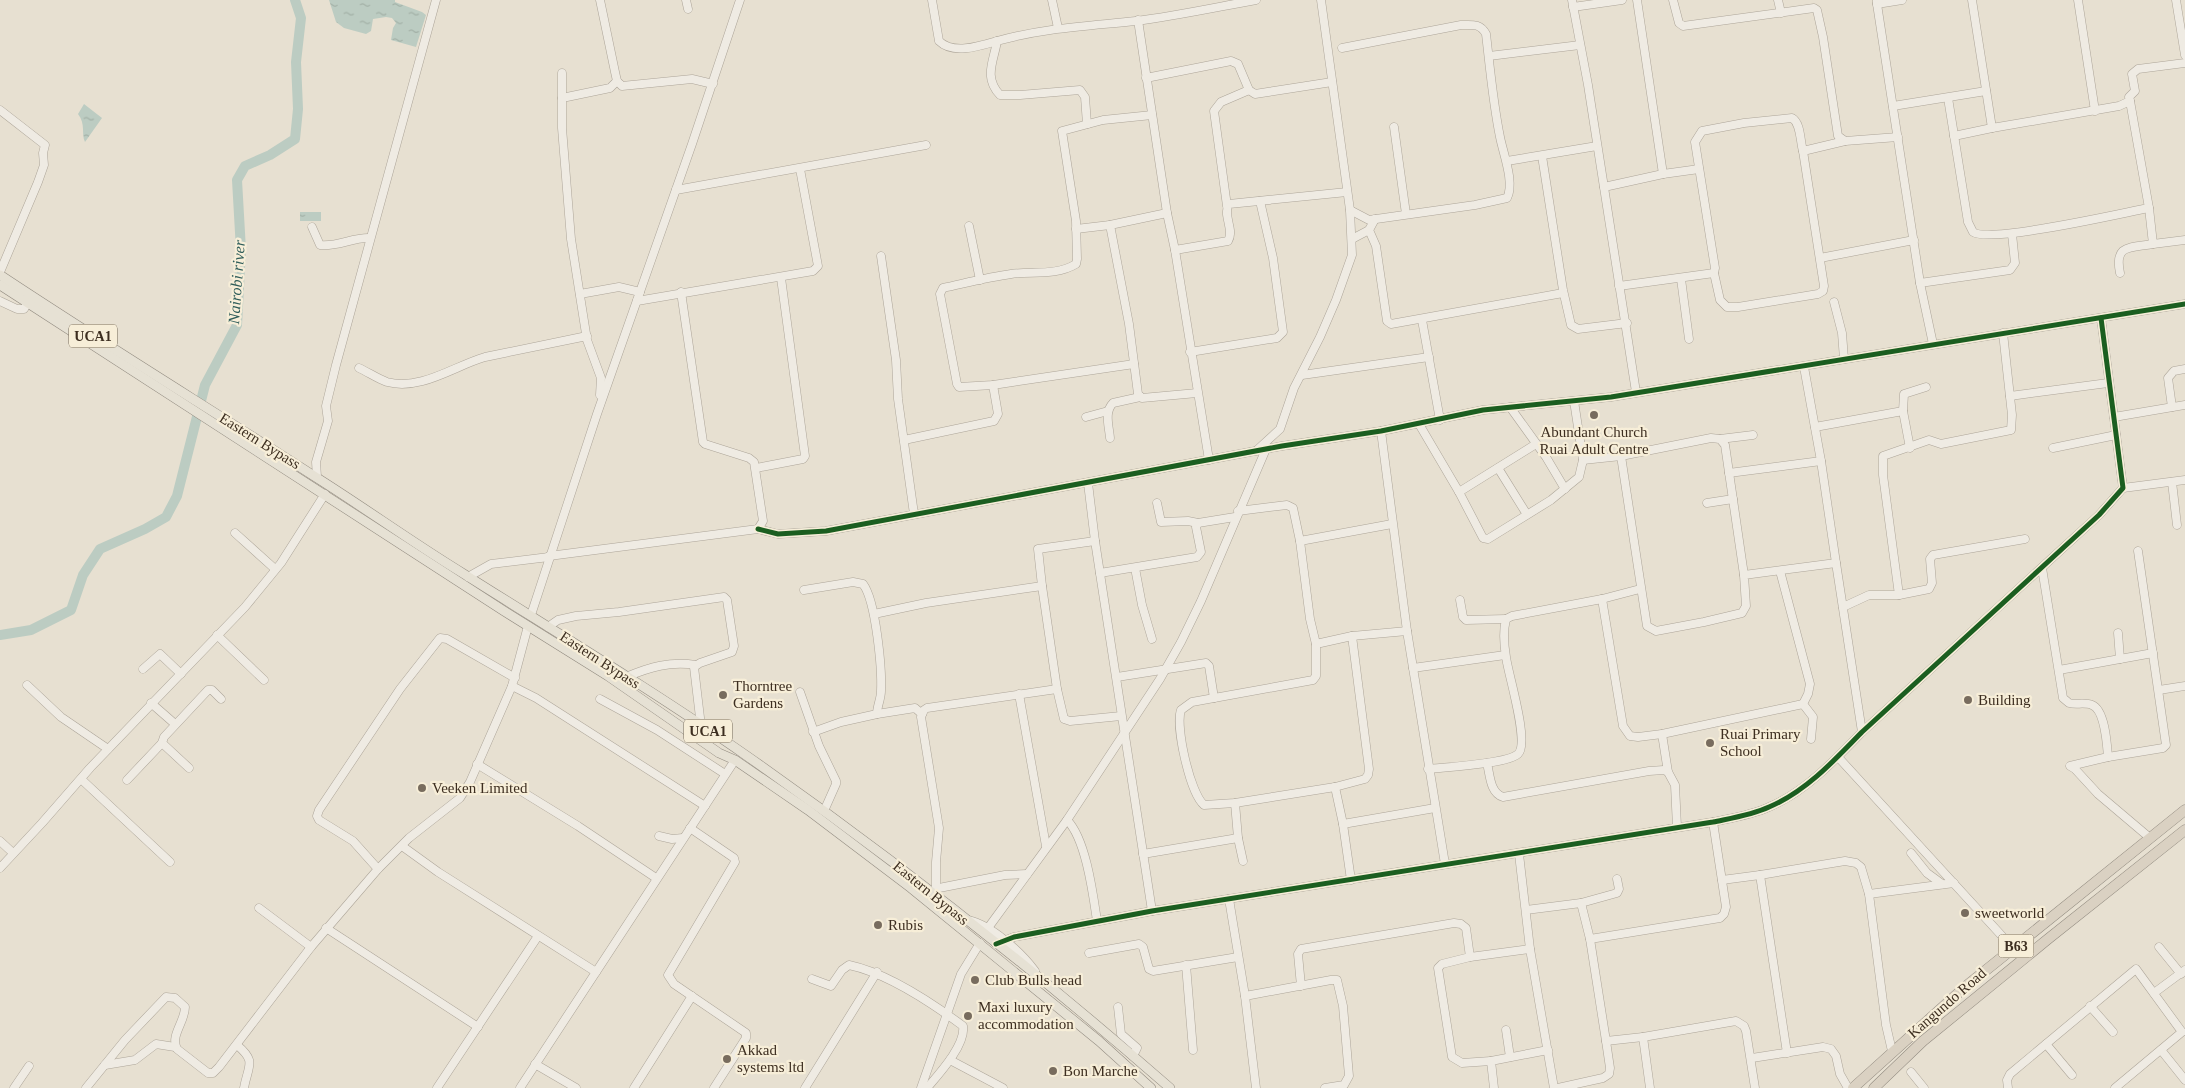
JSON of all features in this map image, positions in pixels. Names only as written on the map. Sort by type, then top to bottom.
[{"type":"highway","name":"Kangundo Road","points":[[1853,1088],[1965,986],[2185,810]]},
{"type":"highway","name":"Kangundo Road","points":[[1874,1088],[1924,1041],[2185,830]]},
{"type":"main road","name":"Eastern Bypass","points":[[0,274],[185,399]]},
{"type":"main road","name":"Eastern Bypass","points":[[0,285],[216,419],[325,494],[608,676],[719,753],[735,760],[808,810],[980,943],[1099,1041],[1151,1087]]},
{"type":"main road","name":"Eastern Bypass","points":[[216,419],[317,477],[468,578],[531,615],[701,726],[824,811],[935,892],[963,918],[999,942],[1042,981],[1170,1088]]},
{"type":"main road","points":[[1151,1087],[1158,1078]]},
{"type":"street","points":[[317,477],[316,462],[328,421],[326,406],[436,0]]},
{"type":"street","points":[[600,0],[617,81],[622,86],[692,79],[713,84]]},
{"type":"street","points":[[686,0],[688,9]]},
{"type":"street","points":[[531,615],[601,402],[713,84],[740,0]]},
{"type":"street","points":[[932,0],[936,34],[942,45],[952,49],[1058,28],[1138,20],[1227,3],[1256,0]]},
{"type":"street","points":[[1052,0],[1058,28]]},
{"type":"street","points":[[1282,446],[1280,429],[1294,388],[1302,375],[1336,300],[1352,255],[1350,210],[1321,0]]},
{"type":"street","points":[[1622,0],[1573,3],[1588,85],[1636,392]]},
{"type":"street","points":[[1637,0],[1663,174]]},
{"type":"street","points":[[1673,0],[1679,23],[1683,26],[1814,8],[1819,14],[1837,133],[1845,141]]},
{"type":"street","points":[[1778,0],[1781,13]]},
{"type":"street","points":[[1902,0],[1877,2],[1920,283],[1933,344]]},
{"type":"street","points":[[1972,0],[1992,128]]},
{"type":"street","points":[[2078,0],[2095,111]]},
{"type":"street","points":[[2176,0],[2185,55]]},
{"type":"street","points":[[1138,20],[1167,213],[1175,250],[1209,460]]},
{"type":"street","points":[[1342,48],[1461,26],[1477,25],[1482,28],[1486,34],[1500,139],[1506,161],[1510,192],[1507,198],[1475,205],[1375,219],[1364,219],[1350,210]]},
{"type":"street","points":[[997,41],[990,71],[992,81],[1000,95],[1020,96],[1080,90],[1085,97],[1087,124]]},
{"type":"street","points":[[1489,56],[1580,45]]},
{"type":"street","points":[[1146,78],[1231,61],[1238,64],[1249,90],[1255,94],[1332,82]]},
{"type":"street","points":[[2153,244],[2149,208],[2129,96],[2134,91],[2132,74],[2138,69],[2185,63]]},
{"type":"street","points":[[562,73],[566,188],[570,239],[587,336],[601,378],[601,402]]},
{"type":"street","points":[[562,98],[610,88],[617,81]]},
{"type":"street","points":[[1175,250],[1228,241],[1231,234],[1214,110],[1221,102],[1249,90]]},
{"type":"street","points":[[1893,106],[1986,91]]},
{"type":"street","points":[[1948,98],[1968,222],[1972,232],[1981,236],[2012,234],[2149,208]]},
{"type":"street","points":[[1954,136],[2095,111],[2119,106],[2130,101]]},
{"type":"street","points":[[0,110],[45,145],[43,153],[44,165],[0,274]]},
{"type":"street","points":[[1134,364],[962,388],[957,384],[940,294],[944,288],[980,280],[1014,273],[1039,273],[1063,270],[1076,264],[1078,259],[1076,229],[1061,134],[1064,130],[1103,120],[1152,115]]},
{"type":"street","points":[[1792,118],[1796,120],[1803,151],[1824,286],[1820,293],[1738,307],[1727,307],[1720,300],[1698,169],[1695,142],[1702,131],[1744,123],[1792,118]]},
{"type":"street","points":[[1394,127],[1406,214]]},
{"type":"street","points":[[1803,151],[1845,141],[1898,136]]},
{"type":"street","points":[[676,190],[926,145]]},
{"type":"street","points":[[1506,161],[1597,146]]},
{"type":"street","points":[[1542,156],[1571,325],[1574,328],[1626,324]]},
{"type":"street","points":[[637,301],[681,292],[813,272],[818,266],[800,169]]},
{"type":"street","points":[[1604,187],[1663,174],[1698,169]]},
{"type":"street","points":[[1227,206],[1229,204],[1347,192]]},
{"type":"street","points":[[1190,352],[1276,338],[1282,332],[1272,258],[1260,201]]},
{"type":"street","points":[[1076,229],[1110,225],[1167,213]]},
{"type":"street","points":[[1352,239],[1369,230],[1375,219]]},
{"type":"street","points":[[1110,225],[1129,324],[1140,397]]},
{"type":"street","points":[[970,226],[980,280]]},
{"type":"street","points":[[312,228],[318,242],[323,245],[346,243],[360,237],[370,238]]},
{"type":"street","points":[[1369,230],[1376,246],[1387,321],[1390,324],[1422,320],[1564,293]]},
{"type":"street","points":[[1920,283],[2010,270],[2016,263],[2012,234]]},
{"type":"street","points":[[1820,258],[1914,240]]},
{"type":"street","points":[[2120,273],[2118,262],[2120,252],[2125,249],[2185,240]]},
{"type":"street","points":[[881,256],[896,360],[898,400],[914,514]]},
{"type":"street","points":[[1619,286],[1714,273]]},
{"type":"street","points":[[756,468],[803,459],[805,456],[781,278]]},
{"type":"street","points":[[1681,279],[1689,339]]},
{"type":"street","points":[[580,294],[619,287],[640,292]]},
{"type":"street","points":[[681,292],[703,442],[748,458],[754,462],[763,521],[758,529]]},
{"type":"street","points":[[0,301],[18,309],[24,309],[28,302]]},
{"type":"street","points":[[1834,302],[1842,333],[1844,359]]},
{"type":"street","points":[[468,578],[491,564],[758,529],[778,534],[804,534],[1282,446],[1381,431],[1483,410],[1574,401],[1804,367],[1933,344],[2185,304]]},
{"type":"street","points":[[963,918],[988,928],[999,942],[1152,911],[1519,854],[1678,826],[1713,822],[1770,807],[1801,788],[1838,757],[1862,732],[2042,568],[2114,500],[2123,488],[2101,318]]},
{"type":"street","points":[[1422,320],[1440,420]]},
{"type":"street","points":[[1899,595],[1882,465],[1883,456],[1929,440],[1941,444],[2011,430],[2010,396],[2003,333]]},
{"type":"street","points":[[359,368],[386,382],[399,384],[424,382],[477,360],[587,336]]},
{"type":"street","points":[[1302,375],[1429,356]]},
{"type":"street","points":[[1804,367],[1821,461],[1862,732]]},
{"type":"street","points":[[2172,407],[2168,378],[2174,371],[2185,369]]},
{"type":"street","points":[[2010,396],[2108,383]]},
{"type":"street","points":[[904,440],[994,421],[998,414],[992,385]]},
{"type":"street","points":[[1910,448],[1903,411],[1904,394],[1926,387]]},
{"type":"street","points":[[1110,438],[1108,411],[1113,403],[1140,397],[1197,393]]},
{"type":"street","points":[[1419,424],[1486,539],[1565,489],[1579,477],[1582,460],[1574,401]]},
{"type":"street","points":[[2114,417],[2185,405]]},
{"type":"street","points":[[1510,407],[1565,489]]},
{"type":"street","points":[[1086,417],[1108,411]]},
{"type":"street","points":[[1815,426],[1903,411]]},
{"type":"street","points":[[1256,451],[1280,429]]},
{"type":"street","points":[[1381,431],[1406,632],[1445,864]]},
{"type":"street","points":[[1582,460],[1621,456],[1711,438],[1720,439],[1754,435]]},
{"type":"street","points":[[2053,448],[2116,435]]},
{"type":"street","points":[[1621,456],[1646,626],[1656,631],[1742,613],[1746,606],[1744,575],[1725,445],[1720,439]]},
{"type":"street","points":[[1459,492],[1536,444]]},
{"type":"street","points":[[988,928],[1046,846],[1067,820],[1125,734],[1181,642],[1266,449]]},
{"type":"street","points":[[1729,473],[1821,461]]},
{"type":"street","points":[[1498,468],[1526,513]]},
{"type":"street","points":[[2123,488],[2185,480]]},
{"type":"street","points":[[2172,482],[2177,525]]},
{"type":"street","points":[[1088,483],[1121,716],[1152,911]]},
{"type":"street","points":[[0,868],[151,703],[245,607],[276,569],[325,494]]},
{"type":"street","points":[[1708,503],[1733,499]]},
{"type":"street","points":[[1157,503],[1161,522],[1188,521],[1198,523],[1236,514],[1290,506],[1295,512],[1300,541],[1310,619],[1316,644],[1316,676],[1313,680],[1186,705],[1179,715],[1188,774],[1198,797],[1204,804],[1235,803],[1335,787],[1364,779],[1368,775],[1369,769],[1352,636]]},
{"type":"street","points":[[1100,574],[1197,557],[1201,552],[1196,527],[1198,523]]},
{"type":"street","points":[[1300,541],[1392,524]]},
{"type":"street","points":[[236,533],[276,569]]},
{"type":"street","points":[[1843,607],[1869,595],[1899,595],[1929,589],[1932,582],[1930,559],[1933,555],[2025,539]]},
{"type":"street","points":[[1095,541],[1038,549],[1057,689],[1066,721],[1121,716]]},
{"type":"street","points":[[2138,551],[2166,746],[2070,766],[2098,794],[2150,838]]},
{"type":"street","points":[[1744,575],[1836,562]]},
{"type":"street","points":[[1135,568],[1142,605],[1152,638]]},
{"type":"street","points":[[2042,568],[2063,698],[2066,702],[2091,704],[2099,710],[2108,757]]},
{"type":"street","points":[[1780,571],[1810,684],[1803,704]]},
{"type":"street","points":[[804,590],[858,582],[866,588],[874,614],[881,692],[877,714]]},
{"type":"street","points":[[874,614],[926,603],[1042,586]]},
{"type":"street","points":[[1460,600],[1463,617],[1466,620],[1506,619],[1512,616],[1602,599],[1640,589]]},
{"type":"street","points":[[548,626],[558,620],[576,616],[619,612],[724,597],[727,600],[734,650],[696,665],[679,663],[655,666],[626,677]]},
{"type":"street","points":[[1602,599],[1623,726],[1626,733],[1634,737],[1662,734],[1803,704]]},
{"type":"street","points":[[1428,769],[1487,763],[1517,755],[1522,745],[1522,737],[1505,655],[1504,626],[1506,619]]},
{"type":"street","points":[[106,1065],[135,1060],[156,1044],[175,1047],[210,1074],[219,1067],[310,947],[378,869],[402,846],[460,798],[478,764],[513,682],[528,626]]},
{"type":"street","points":[[1316,644],[1352,636],[1406,632]]},
{"type":"street","points":[[2118,632],[2120,658]]},
{"type":"street","points":[[217,635],[264,680]]},
{"type":"street","points":[[378,869],[352,842],[319,820],[317,816],[319,810],[400,689],[440,638],[447,639],[705,806]]},
{"type":"street","points":[[2059,670],[2153,653]]},
{"type":"street","points":[[143,669],[160,654],[181,674]]},
{"type":"street","points":[[1413,668],[1505,655]]},
{"type":"street","points":[[1116,677],[1208,664],[1214,698]]},
{"type":"street","points":[[696,665],[694,671],[701,726]]},
{"type":"street","points":[[26,685],[62,717],[108,749]]},
{"type":"street","points":[[2159,690],[2185,686]]},
{"type":"street","points":[[922,714],[928,708],[1057,689]]},
{"type":"street","points":[[126,780],[162,743],[164,737],[175,724],[191,710],[208,690],[212,690],[221,699]]},
{"type":"street","points":[[800,692],[813,732],[836,784],[824,811]]},
{"type":"street","points":[[1019,694],[1046,846]]},
{"type":"street","points":[[600,699],[657,730],[726,774]]},
{"type":"street","points":[[151,703],[175,724]]},
{"type":"street","points":[[1803,704],[1813,717],[1811,739]]},
{"type":"street","points":[[813,732],[841,722],[915,708],[922,714],[931,787],[939,828],[935,892],[1005,875],[1027,874]]},
{"type":"street","points":[[1662,734],[1668,772],[1675,785],[1678,826]]},
{"type":"street","points":[[162,743],[189,768]]},
{"type":"street","points":[[1838,757],[2013,948]]},
{"type":"street","points":[[520,1088],[735,760]]},
{"type":"street","points":[[1487,763],[1492,787],[1498,795],[1503,797],[1658,770],[1668,772]]},
{"type":"street","points":[[478,764],[578,826],[656,878]]},
{"type":"street","points":[[81,779],[170,862]]},
{"type":"street","points":[[1335,787],[1343,824],[1351,880]]},
{"type":"street","points":[[1235,803],[1238,838],[1243,861]]},
{"type":"street","points":[[1343,824],[1435,808]]},
{"type":"street","points":[[1067,820],[1074,828],[1086,864],[1097,921]]},
{"type":"street","points":[[1590,939],[1720,918],[1724,914],[1726,907],[1713,822]]},
{"type":"street","points":[[690,828],[734,858],[735,862],[734,867],[670,970],[669,979],[746,1033],[746,1038],[714,1088]]},
{"type":"street","points":[[659,836],[672,839],[683,838]]},
{"type":"street","points":[[1143,854],[1238,838]]},
{"type":"street","points":[[0,841],[13,853]]},
{"type":"street","points":[[402,846],[438,872],[596,972]]},
{"type":"street","points":[[1910,853],[1927,873],[1942,884]]},
{"type":"street","points":[[1519,854],[1530,949],[1554,1088]]},
{"type":"street","points":[[1722,880],[1850,862],[1861,867],[1870,894],[1886,1025],[1892,1051]]},
{"type":"street","points":[[1760,875],[1787,1053]]},
{"type":"street","points":[[1526,910],[1581,903],[1614,896],[1619,889],[1617,879]]},
{"type":"street","points":[[1870,894],[1954,882]]},
{"type":"street","points":[[1229,899],[1256,1088]]},
{"type":"street","points":[[1558,1088],[1603,1078],[1609,1074],[1610,1068],[1590,939],[1581,903]]},
{"type":"street","points":[[259,908],[310,947]]},
{"type":"street","points":[[1301,986],[1298,951],[1333,943],[1454,923],[1461,924],[1466,928],[1470,957]]},
{"type":"street","points":[[326,928],[478,1027]]},
{"type":"street","points":[[437,1088],[538,936]]},
{"type":"street","points":[[921,1088],[961,974],[980,943]]},
{"type":"street","points":[[1089,953],[1139,944],[1142,947],[1150,970],[1238,957]]},
{"type":"street","points":[[2154,994],[2183,972],[2159,947]]},
{"type":"street","points":[[1530,949],[1470,957],[1442,964],[1438,968],[1452,1057],[1462,1063],[1491,1061],[1548,1050]]},
{"type":"street","points":[[812,979],[831,986],[842,970],[850,965],[877,972],[963,1026],[964,1030],[950,1060],[927,1088]]},
{"type":"street","points":[[1186,965],[1193,1050]]},
{"type":"street","points":[[2008,1088],[2007,1080],[2010,1074],[2136,969],[2184,1033],[2114,1088]]},
{"type":"street","points":[[805,1088],[877,972]]},
{"type":"street","points":[[1244,996],[1337,980],[1343,1006],[1349,1084],[1324,1088]]},
{"type":"street","points":[[634,1088],[692,996]]},
{"type":"street","points":[[86,1088],[124,1040],[166,997],[175,998],[184,1007],[184,1015],[175,1036],[175,1047]]},
{"type":"street","points":[[1118,1006],[1120,1034],[1137,1048],[1133,1056]]},
{"type":"street","points":[[2090,1006],[2113,1032]]},
{"type":"street","points":[[1606,1041],[1643,1037],[1736,1021],[1744,1026],[1752,1058],[1755,1088]]},
{"type":"street","points":[[1506,1030],[1510,1057]]},
{"type":"street","points":[[1643,1037],[1650,1088]]},
{"type":"street","points":[[2046,1044],[2072,1075]]},
{"type":"street","points":[[237,1045],[247,1054],[250,1060],[244,1088]]},
{"type":"street","points":[[1752,1058],[1823,1047],[1831,1048],[1836,1056],[1840,1074],[1848,1088]]},
{"type":"street","points":[[2161,1050],[2185,1080]]},
{"type":"street","points":[[950,1060],[1003,1088]]},
{"type":"street","points":[[1491,1061],[1494,1088]]},
{"type":"street","points":[[535,1064],[576,1088]]},
{"type":"street","points":[[14,1088],[29,1066]]},
{"type":"street","points":[[1911,1072],[1924,1088]]},
{"type":"water","points":[[329,0],[395,0],[395,2],[422,12],[426,15],[416,47],[391,40],[396,23],[392,18],[373,19],[371,31],[366,34],[344,28],[336,22]]},
{"type":"water","points":[[84,104],[102,118],[85,142],[82,121],[78,114]]},
{"type":"water","points":[[300,212],[321,212],[321,221],[300,221]]},
{"type":"waterway","name":"Nairobi river","points":[[0,635],[31,630],[71,610],[83,575],[100,549],[145,529],[166,517],[177,496],[205,385],[237,325],[241,250],[237,180],[245,166],[270,155],[295,139],[298,109],[296,62],[301,18],[295,0]]},
{"type":"cycle path","points":[[758,529],[778,534],[826,531],[1282,446],[1381,431],[1483,410],[1611,397],[2185,304]]},
{"type":"cycle path","points":[[996,944],[1014,937],[1152,911],[1713,822],[1756,812],[1782,801],[1807,784],[1830,764],[1862,732],[2099,515],[2123,488],[2101,318]]},
{"type":"place","name":"Abundant Church Ruai Adult Centre","points":[[1594,415]]},
{"type":"place","name":"Thorntree Gardens","points":[[723,695]]},
{"type":"place","name":"Building","points":[[1968,700]]},
{"type":"place","name":"Ruai Primary School","points":[[1710,743]]},
{"type":"place","name":"Veeken Limited","points":[[422,788]]},
{"type":"place","name":"sweetworld","points":[[1965,913]]},
{"type":"place","name":"Rubis","points":[[878,925]]},
{"type":"place","name":"Club Bulls head","points":[[975,980]]},
{"type":"place","name":"Maxi luxury accommodation","points":[[968,1016]]},
{"type":"place","name":"Akkad systems ltd","points":[[727,1059]]},
{"type":"place","name":"Bon Marche","points":[[1053,1071]]}]
